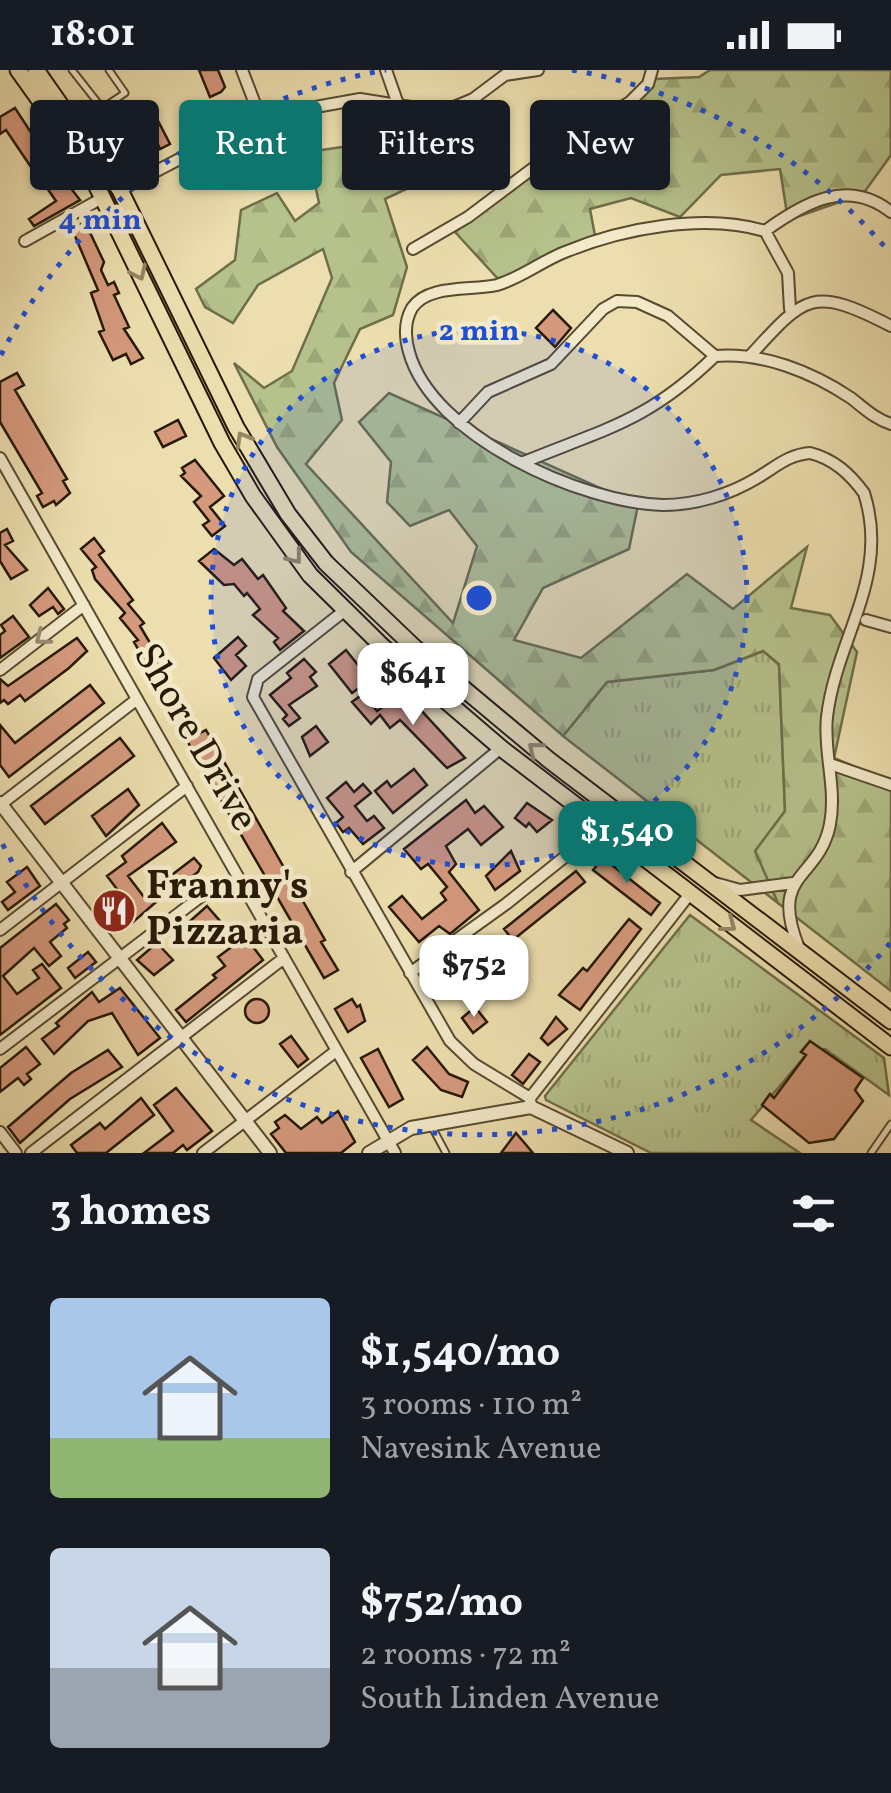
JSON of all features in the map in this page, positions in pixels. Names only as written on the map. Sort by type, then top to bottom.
[{"type":"highway","points":[[18,70],[112,194],[194,390],[245,483],[284,543],[344,611],[501,748],[891,1047]]},
{"type":"highway","points":[[36,70],[58,100]]},
{"type":"highway","points":[[110,190],[236,427],[288,514],[355,594],[492,714],[891,1021]]},
{"type":"street","points":[[242,70],[253,100]]},
{"type":"street","points":[[386,70],[396,100]]},
{"type":"street","points":[[471,100],[505,75],[538,70]]},
{"type":"street","points":[[413,249],[478,210],[572,138],[630,102],[648,84],[652,70]]},
{"type":"street","points":[[24,241],[179,159]]},
{"type":"street","points":[[802,954],[787,906],[793,883],[828,830],[829,709],[866,620],[882,568],[883,544],[875,514],[846,472],[820,456],[795,454],[728,492],[698,502],[664,505],[606,495],[524,462],[458,423],[424,390],[406,334],[412,309],[426,294],[499,284],[590,244],[714,221],[765,231],[813,202],[849,192],[870,198],[891,212]]},
{"type":"street","points":[[765,231],[788,272],[790,309]]},
{"type":"street","points":[[750,356],[790,309],[823,300],[840,301],[891,326]]},
{"type":"street","points":[[458,423],[488,392],[551,364],[594,318],[618,301],[637,302],[668,316],[715,356],[750,356],[816,378],[891,424]]},
{"type":"street","points":[[524,462],[640,416],[662,403],[715,356]]},
{"type":"street","name":"Shore Drive","points":[[0,458],[396,1153]]},
{"type":"street","points":[[0,670],[84,606]]},
{"type":"street","points":[[344,611],[258,679],[253,697],[456,1048],[530,1102],[627,1153]]},
{"type":"street","points":[[866,620],[891,627]]},
{"type":"street","points":[[136,700],[0,804],[270,1153]]},
{"type":"street","points":[[351,872],[501,748]]},
{"type":"street","points":[[830,764],[891,785]]},
{"type":"street","points":[[0,930],[187,786]]},
{"type":"street","points":[[410,973],[506,904],[602,827]]},
{"type":"street","points":[[704,880],[740,890],[793,883]]},
{"type":"street","points":[[0,1049],[220,882]]},
{"type":"street","points":[[368,1153],[411,1128],[530,1102],[690,895]]},
{"type":"street","points":[[32,1153],[284,958]]},
{"type":"street","points":[[204,1153],[336,1051]]},
{"type":"street","points":[[0,1132],[16,1153]]},
{"type":"lane","points":[[72,70],[96,100]]},
{"type":"lane","points":[[109,70],[125,93],[114,100]]},
{"type":"lane","points":[[871,1153],[891,1124]]},
{"type":"lane","points":[[430,1125],[446,1153]]},
{"type":"green space","points":[[710,70],[891,70],[891,155],[863,194],[788,220],[780,169],[721,175],[680,217],[631,198],[590,209],[596,241],[500,281],[455,232],[530,175],[530,190],[670,190],[670,100],[628,100],[655,79],[699,77]]},
{"type":"green space","points":[[342,147],[342,190],[404,190],[385,199],[407,267],[393,315],[360,329],[334,383],[342,420],[306,464],[453,623],[477,546],[449,510],[410,526],[387,502],[391,462],[359,422],[389,393],[638,505],[629,549],[543,588],[514,640],[581,658],[687,574],[733,609],[807,547],[791,608],[830,615],[857,652],[834,758],[891,782],[891,991],[778,903],[755,851],[785,811],[779,664],[763,651],[714,670],[607,682],[563,736],[351,552],[277,447],[234,363],[264,388],[292,371],[332,278],[323,249],[258,285],[233,323],[205,307],[196,289],[235,260],[241,210],[277,193],[295,221],[319,203],[316,190],[322,190],[322,150]]},
{"type":"green space","points":[[764,651],[779,665],[785,811],[756,851],[778,903],[563,736],[607,682],[714,670]]},
{"type":"green space","points":[[690,915],[884,1058],[889,1095],[825,1049],[802,1052],[806,1055],[751,1120],[800,1153],[651,1153],[546,1100],[545,1096]]},
{"type":"building","points":[[199,70],[218,70],[225,87],[221,92],[210,97]]},
{"type":"building","points":[[15,108],[30,131],[30,166],[6,130],[0,134],[0,117]]},
{"type":"building","points":[[159,123],[170,144],[159,147]]},
{"type":"building","points":[[48,190],[72,190],[80,200],[34,226],[29,219],[56,201]]},
{"type":"building","points":[[85,222],[104,262],[101,270],[108,285],[114,282],[119,293],[114,295],[129,327],[124,329],[143,358],[131,364],[126,354],[113,360],[99,332],[104,330],[91,293],[98,290],[72,229]]},
{"type":"building","points":[[553,310],[571,328],[555,347],[536,328]]},
{"type":"building","points":[[17,373],[24,385],[15,390],[67,479],[63,481],[70,493],[56,505],[54,501],[43,507],[37,496],[42,493],[0,422],[0,382]]},
{"type":"building","points":[[178,420],[186,436],[163,447],[155,432]]},
{"type":"building","points":[[195,460],[224,496],[210,507],[225,526],[212,536],[203,525],[209,521],[194,502],[201,496],[181,476],[185,473],[182,468]]},
{"type":"building","points":[[7,529],[13,541],[5,545],[27,570],[11,579],[0,561],[0,533]]},
{"type":"building","points":[[94,538],[104,551],[99,555],[133,600],[128,604],[144,623],[140,626],[169,675],[157,682],[134,642],[138,640],[120,618],[125,613],[95,579],[92,570],[96,567],[81,549]]},
{"type":"building","points":[[214,549],[234,565],[242,559],[258,579],[263,575],[286,608],[283,611],[304,631],[280,650],[274,642],[278,638],[253,615],[260,609],[247,593],[244,596],[234,584],[224,585],[199,561]]},
{"type":"building","points":[[48,588],[64,609],[58,614],[53,607],[39,616],[30,605]]},
{"type":"building","points":[[13,616],[29,637],[0,658],[0,635],[5,631],[1,625]]},
{"type":"building","points":[[238,637],[246,646],[236,655],[246,666],[231,680],[214,658]]},
{"type":"building","points":[[77,638],[87,651],[69,668],[25,701],[20,695],[8,704],[4,700],[0,703],[0,679],[8,686]]},
{"type":"building","points":[[346,650],[370,680],[352,693],[329,664]]},
{"type":"building","points":[[304,659],[316,672],[310,677],[317,686],[289,705],[300,718],[289,726],[283,719],[287,715],[270,695],[291,678],[287,673]]},
{"type":"building","points":[[90,685],[104,703],[9,777],[0,765],[0,725],[15,743]]},
{"type":"building","points":[[363,694],[377,711],[395,698],[408,715],[418,707],[465,758],[447,768],[400,720],[390,728],[380,715],[371,724],[352,702]]},
{"type":"building","points":[[316,726],[328,742],[310,756],[302,737]]},
{"type":"building","points":[[206,730],[325,940],[321,942],[338,970],[324,978],[187,740]]},
{"type":"building","points":[[120,738],[134,756],[45,824],[31,806]]},
{"type":"building","points":[[414,769],[427,785],[393,813],[375,791],[387,781],[391,787]]},
{"type":"building","points":[[346,782],[354,792],[363,784],[371,793],[355,806],[367,821],[374,816],[384,828],[363,844],[349,828],[343,832],[336,823],[343,817],[327,798]]},
{"type":"building","points":[[128,789],[139,805],[106,836],[92,816]]},
{"type":"building","points":[[466,800],[475,813],[484,806],[503,827],[481,845],[468,829],[446,846],[456,864],[449,872],[479,910],[450,934],[439,926],[419,942],[389,907],[402,896],[422,919],[446,900],[441,893],[447,887],[428,864],[421,869],[404,849]]},
{"type":"building","points":[[527,803],[552,820],[537,832],[529,823],[526,827],[515,818]]},
{"type":"building","points":[[162,823],[176,842],[128,876],[144,897],[149,893],[156,902],[132,923],[123,911],[109,922],[102,913],[123,897],[107,876],[126,862],[122,856]]},
{"type":"building","points":[[511,851],[520,871],[495,890],[486,876]]},
{"type":"building","points":[[194,858],[201,866],[181,885],[173,874]]},
{"type":"building","points":[[603,858],[660,903],[651,915],[593,870]]},
{"type":"building","points":[[27,867],[40,886],[8,910],[2,902],[15,892],[7,882]]},
{"type":"building","points":[[576,871],[585,882],[513,940],[504,929]]},
{"type":"building","points":[[56,904],[69,920],[64,924],[67,928],[50,942],[61,956],[49,966],[34,948],[3,976],[17,994],[39,978],[33,970],[42,964],[61,988],[0,1035],[0,948]]},
{"type":"building","points":[[207,906],[220,921],[191,947],[179,931]]},
{"type":"building","points":[[629,919],[641,929],[580,1010],[559,995],[583,968],[587,971]]},
{"type":"building","points":[[241,931],[263,960],[186,1022],[176,1010],[216,978],[213,975],[225,966],[218,957],[237,943],[233,937]]},
{"type":"building","points":[[157,943],[173,960],[154,975],[137,960]]},
{"type":"building","points":[[88,952],[96,962],[75,978],[68,968]]},
{"type":"building","points":[[471,958],[483,973],[460,994],[450,975]]},
{"type":"building","points":[[120,988],[160,1038],[138,1055],[112,1013],[88,1021],[54,1054],[42,1039],[59,1026],[56,1023],[92,992],[99,1002]]},
{"type":"building","points":[[257,999],[269,1011],[257,1023],[245,1011]]},
{"type":"building","points":[[352,999],[357,1007],[360,1005],[365,1021],[348,1032],[335,1009]]},
{"type":"building","points":[[475,1007],[487,1022],[473,1033],[462,1018]]},
{"type":"building","points":[[556,1017],[567,1029],[548,1045],[541,1038]]},
{"type":"building","points":[[291,1036],[308,1059],[298,1067],[280,1044]]},
{"type":"building","points":[[810,1041],[863,1078],[855,1090],[863,1101],[834,1139],[809,1143],[762,1105],[770,1094],[774,1098],[806,1055],[801,1052]]},
{"type":"building","points":[[26,1047],[40,1064],[27,1074],[31,1079],[24,1085],[18,1078],[0,1092],[0,1068]]},
{"type":"building","points":[[427,1047],[449,1074],[468,1082],[462,1097],[441,1090],[413,1060]]},
{"type":"building","points":[[378,1049],[403,1099],[389,1107],[361,1058]]},
{"type":"building","points":[[108,1050],[122,1067],[70,1099],[20,1143],[8,1127],[71,1073]]},
{"type":"building","points":[[529,1054],[540,1062],[523,1084],[512,1075]]},
{"type":"building","points":[[176,1088],[212,1131],[187,1150],[183,1145],[173,1153],[144,1153],[173,1131],[154,1105]]},
{"type":"building","points":[[141,1098],[154,1115],[106,1153],[77,1153],[71,1145],[100,1123],[105,1129]]},
{"type":"building","points":[[338,1111],[355,1142],[341,1153],[286,1153],[271,1134],[279,1128],[275,1122],[285,1115],[301,1129],[317,1117],[322,1123]]},
{"type":"building","points":[[516,1133],[533,1153],[501,1153]]},
{"type":"place","name":"Franny's Pizzaria","points":[[114,911]]}]
